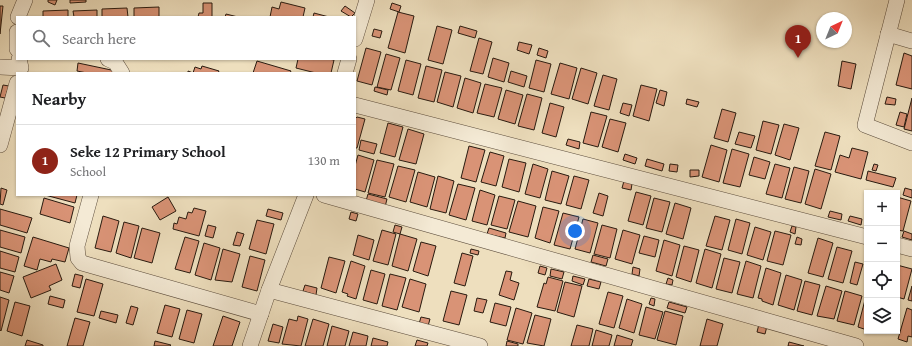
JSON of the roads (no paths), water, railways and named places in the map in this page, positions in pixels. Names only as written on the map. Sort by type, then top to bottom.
[{"type":"street","points":[[18,16],[25,0]]},
{"type":"street","points":[[356,35],[366,0]]},
{"type":"street","points":[[897,0],[865,125],[912,143]]},
{"type":"street","points":[[888,34],[912,41]]},
{"type":"street","points":[[111,60],[116,62],[121,72]]},
{"type":"street","points":[[345,72],[349,60]]},
{"type":"street","points":[[0,67],[20,67]]},
{"type":"street","points":[[0,145],[16,87]]},
{"type":"street","points":[[356,105],[864,236]]},
{"type":"street","points":[[91,196],[77,246],[78,258],[82,263],[261,314]]},
{"type":"street","points":[[250,346],[269,290],[306,196]]},
{"type":"street","points":[[328,196],[856,346]]},
{"type":"street","points":[[900,246],[912,249]]},
{"type":"street","points":[[269,290],[480,346]]},
{"type":"place","name":"Seke 12 Primary School","points":[[798,58]]}]
